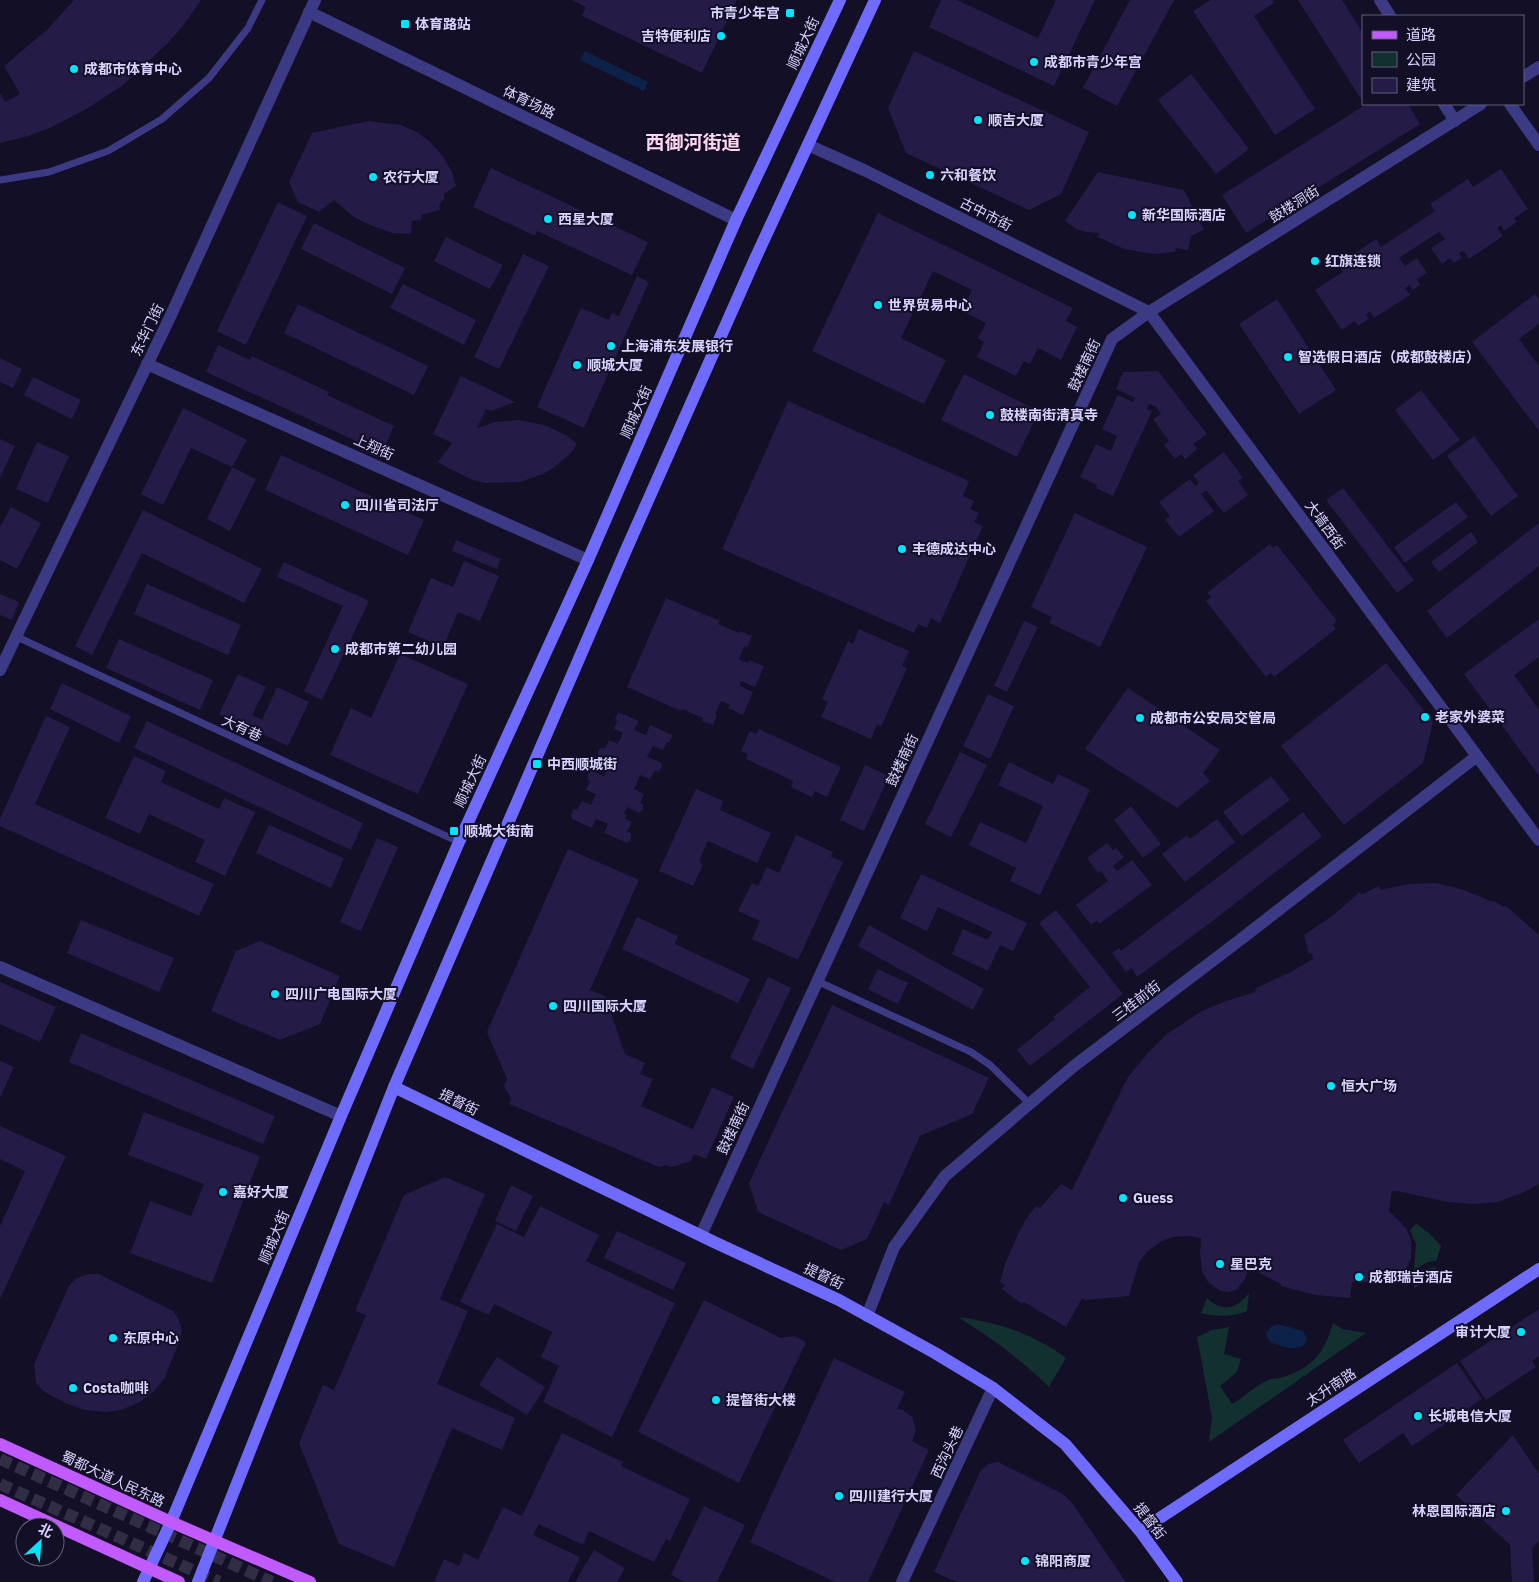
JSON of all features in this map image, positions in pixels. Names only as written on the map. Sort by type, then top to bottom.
[{"type":"main road","name":"顺城大街","points":[[143,1582],[171,1522],[341,1116],[459,842],[588,560],[736,220],[840,0]]},
{"type":"main road","points":[[198,1582],[394,1087],[626,550],[751,268],[876,0]]},
{"type":"main road","name":"提督街","points":[[394,1087],[840,1300],[993,1388],[1065,1444],[1140,1530],[1177,1582]]},
{"type":"main road","name":"太升南路","points":[[1140,1530],[1539,1269]]},
{"type":"main road","name":"蜀都大道人民东路","points":[[0,1444],[171,1522],[310,1582]]},
{"type":"main road","points":[[0,1500],[179,1582]]},
{"type":"street","name":"东华门街","points":[[0,670],[147,364],[315,0]]},
{"type":"street","points":[[1380,0],[1389,15]]},
{"type":"street","name":"体育场路","points":[[309,12],[736,220]]},
{"type":"street","points":[[1524,76],[1539,67]]},
{"type":"street","points":[[1445,105],[1454,121]]},
{"type":"street","name":"鼓楼洞街","points":[[1149,312],[1479,105]]},
{"type":"street","points":[[1511,105],[1539,145]]},
{"type":"street","name":"古中市街","points":[[808,145],[866,171],[1149,312]]},
{"type":"street","name":"大墙西街","points":[[1149,312],[1539,840]]},
{"type":"street","name":"鼓楼南街","points":[[701,1234],[1112,339],[1149,312]]},
{"type":"street","name":"上翔街","points":[[147,364],[588,560]]},
{"type":"street","name":"三桂前街","points":[[867,1316],[894,1247],[944,1176],[1074,1066],[1477,756]]},
{"type":"street","points":[[0,967],[341,1116]]},
{"type":"street","name":"西沟头巷","points":[[902,1582],[993,1388]]},
{"type":"lane","points":[[0,180],[49,172],[108,151],[162,119],[209,78],[248,28],[262,0]]},
{"type":"lane","name":"大有巷","points":[[15,636],[459,842]]},
{"type":"lane","points":[[817,981],[971,1052],[990,1065],[1030,1104]]},
{"type":"green space","points":[[1416,1224],[1429,1233],[1441,1246],[1436,1261],[1428,1262],[1414,1270],[1416,1244],[1410,1230]]},
{"type":"green space","points":[[1433,1267],[1436,1268],[1436,1274],[1415,1288],[1407,1276],[1409,1273],[1412,1275]]},
{"type":"green space","points":[[1249,1293],[1247,1311],[1224,1316],[1201,1313],[1207,1298],[1218,1306],[1229,1307],[1239,1303]]},
{"type":"green space","points":[[958,1317],[987,1322],[1015,1330],[1041,1342],[1066,1358],[1049,1387],[1005,1349]]},
{"type":"green space","points":[[1333,1323],[1342,1329],[1366,1333],[1209,1442],[1212,1417],[1197,1337],[1212,1330],[1229,1327],[1224,1354],[1241,1359],[1237,1372],[1220,1386],[1232,1404],[1264,1382],[1270,1379],[1281,1378],[1302,1369],[1310,1363],[1322,1350]]},
{"type":"water","points":[[585,51],[648,82],[644,91],[580,60]]},
{"type":"water","points":[[1278,1324],[1303,1331],[1307,1339],[1304,1344],[1301,1347],[1291,1348],[1270,1342],[1266,1334],[1271,1327]]},
{"type":"building","name":"成都市体育中心","points":[[74,0],[201,0],[168,43],[123,85],[88,108],[50,128],[0,143],[0,93],[5,102],[20,94],[4,66],[48,29]]},
{"type":"building","points":[[571,0],[737,0],[702,73],[582,16],[586,7]]},
{"type":"building","name":"成都市青少年宫","points":[[941,0],[957,0],[1038,38],[1056,0],[1095,0],[1054,86],[929,27]]},
{"type":"building","points":[[1130,0],[1174,0],[1117,106],[1083,88]]},
{"type":"building","points":[[1211,0],[1273,0],[1274,3],[1254,16],[1315,109],[1275,135],[1193,11]]},
{"type":"building","points":[[1298,0],[1342,0],[1362,31],[1362,100]]},
{"type":"building","name":"顺吉大厦","points":[[914,51],[1089,132],[1061,194],[1029,210],[906,153],[888,108]]},
{"type":"building","points":[[1191,74],[1249,149],[1216,174],[1158,100]]},
{"type":"building","points":[[1365,105],[1409,105],[1420,124],[1246,233],[1222,195]]},
{"type":"building","name":"农行大厦","points":[[368,121],[401,125],[417,132],[442,155],[452,172],[456,186],[444,194],[444,199],[439,205],[440,210],[421,215],[421,220],[412,221],[411,234],[392,233],[368,224],[354,217],[334,200],[319,212],[298,202],[289,182],[312,133]]},
{"type":"building","name":"西星大厦","points":[[491,168],[648,242],[632,275],[537,231],[535,236],[473,207]]},
{"type":"building","points":[[1501,169],[1528,209],[1514,218],[1517,222],[1504,231],[1501,225],[1497,228],[1503,236],[1469,259],[1464,251],[1459,253],[1462,258],[1454,263],[1450,258],[1442,264],[1431,248],[1445,239],[1439,232],[1399,258],[1405,266],[1417,258],[1427,273],[1417,279],[1420,285],[1413,290],[1410,285],[1405,288],[1410,295],[1374,318],[1370,311],[1366,315],[1369,319],[1358,326],[1355,321],[1342,330],[1315,290],[1343,272],[1338,265],[1376,239],[1381,247],[1435,211],[1430,204],[1468,179],[1473,187]]},
{"type":"building","name":"新华国际酒店","points":[[1098,172],[1184,190],[1204,230],[1191,236],[1188,250],[1176,248],[1175,252],[1154,254],[1124,249],[1098,237],[1099,233],[1076,229],[1065,221]]},
{"type":"building","points":[[278,202],[307,216],[246,345],[217,331]]},
{"type":"building","points":[[878,213],[1073,308],[1066,321],[1077,327],[1061,360],[1038,348],[1030,364],[1024,361],[1016,376],[977,357],[984,342],[978,338],[986,323],[962,311],[972,290],[933,271],[901,338],[946,360],[924,404],[812,351]]},
{"type":"building","points":[[314,223],[405,268],[392,294],[301,249]]},
{"type":"building","points":[[446,237],[503,265],[490,289],[434,261]]},
{"type":"building","points":[[523,254],[549,266],[499,369],[474,357]]},
{"type":"building","name":"顺城大厦","points":[[637,276],[649,282],[584,428],[537,407],[581,308],[609,320],[612,313],[619,316]]},
{"type":"building","points":[[403,284],[476,320],[464,345],[390,308]]},
{"type":"building","points":[[1535,294],[1539,299],[1539,324],[1519,339],[1539,366],[1539,431],[1472,342]]},
{"type":"building","name":"智选假日酒店（成都鼓楼店）","points":[[1277,299],[1336,390],[1299,414],[1239,324]]},
{"type":"building","points":[[298,304],[428,366],[414,395],[284,333]]},
{"type":"building","points":[[218,345],[250,360],[252,356],[329,392],[327,395],[394,426],[382,453],[206,372]]},
{"type":"building","points":[[0,358],[22,369],[13,388],[0,382]]},
{"type":"building","points":[[1158,371],[1207,434],[1193,444],[1197,449],[1185,459],[1181,454],[1175,459],[1164,445],[1169,441],[1153,419],[1161,414],[1156,407],[1149,404],[1147,409],[1152,411],[1113,496],[1096,488],[1097,485],[1080,477],[1096,444],[1111,451],[1117,436],[1102,429],[1118,395],[1133,402],[1135,398],[1116,389],[1123,372]]},
{"type":"building","name":"鼓楼南街清真寺","points":[[964,374],[1039,411],[1017,457],[941,420]]},
{"type":"building","points":[[461,376],[515,402],[491,411],[486,409],[477,428],[495,422],[519,420],[544,425],[566,435],[577,444],[570,454],[553,468],[543,474],[520,482],[485,483],[473,480],[448,468],[438,462],[452,443],[433,434]]},
{"type":"building","points":[[33,377],[81,400],[72,419],[24,395]]},
{"type":"building","points":[[1421,390],[1460,440],[1433,460],[1395,410]]},
{"type":"building","points":[[788,401],[969,481],[963,496],[974,501],[970,509],[979,513],[974,522],[983,526],[940,623],[931,618],[927,628],[918,624],[914,633],[722,549]]},
{"type":"building","points":[[183,408],[247,440],[232,467],[191,448],[163,505],[141,494]]},
{"type":"building","points":[[1474,436],[1518,496],[1491,516],[1447,456]]},
{"type":"building","points":[[0,439],[15,446],[0,478]]},
{"type":"building","points":[[37,442],[69,456],[48,503],[16,489]]},
{"type":"building","points":[[1224,452],[1243,478],[1238,481],[1248,495],[1224,513],[1206,490],[1201,494],[1214,511],[1179,537],[1165,520],[1170,516],[1159,502],[1190,479],[1195,486],[1199,483],[1193,475]]},
{"type":"building","name":"四川省司法厅","points":[[281,455],[424,520],[408,555],[265,490]]},
{"type":"building","points":[[232,467],[256,479],[230,531],[207,519]]},
{"type":"building","points":[[1343,488],[1414,580],[1397,593],[1326,500]]},
{"type":"building","points":[[1456,502],[1468,517],[1405,563],[1394,547]]},
{"type":"building","points":[[11,507],[41,523],[17,569],[0,560],[0,527]]},
{"type":"building","points":[[143,510],[262,569],[244,603],[142,553],[92,655],[75,646]]},
{"type":"building","points":[[1075,513],[1147,547],[1100,647],[1049,623],[1052,617],[1031,607]]},
{"type":"building","points":[[1539,523],[1539,566],[1447,638],[1427,611]]},
{"type":"building","points":[[1471,532],[1478,542],[1439,572],[1431,562]]},
{"type":"building","points":[[456,540],[501,559],[497,569],[452,551]]},
{"type":"building","points":[[1270,544],[1273,548],[1277,545],[1337,621],[1333,625],[1336,629],[1274,677],[1271,673],[1266,677],[1206,601],[1211,597],[1207,593]]},
{"type":"building","points":[[464,561],[499,576],[480,621],[458,612],[443,647],[408,632],[431,578],[453,587]]},
{"type":"building","name":"成都市第二幼儿园","points":[[284,562],[369,601],[322,700],[304,691],[343,606],[277,577]]},
{"type":"building","points":[[147,584],[241,625],[228,655],[134,614]]},
{"type":"building","points":[[0,594],[19,602],[12,620],[0,615]]},
{"type":"building","points":[[666,598],[720,621],[718,624],[752,636],[747,648],[744,646],[739,659],[748,663],[749,660],[764,666],[755,687],[741,681],[740,686],[753,692],[743,715],[728,708],[730,705],[721,701],[715,714],[717,715],[713,725],[702,721],[703,718],[682,709],[681,711],[627,687]]},
{"type":"building","points":[[1539,619],[1539,657],[1514,675],[1539,710],[1539,776],[1464,674]]},
{"type":"building","points":[[1024,621],[1038,627],[1007,692],[994,686]]},
{"type":"building","points":[[859,629],[909,651],[902,666],[907,668],[881,727],[877,724],[871,739],[821,717],[828,702],[822,699],[848,641],[853,644]]},
{"type":"building","points":[[119,639],[213,680],[200,710],[106,668]]},
{"type":"building","points":[[400,654],[468,684],[418,794],[330,755],[351,708],[371,718]]},
{"type":"building","points":[[1386,663],[1433,722],[1423,763],[1344,825],[1281,746]]},
{"type":"building","points":[[238,674],[266,687],[252,715],[262,720],[277,687],[309,702],[288,746],[219,714]]},
{"type":"building","points":[[62,683],[131,716],[119,743],[50,709]]},
{"type":"building","name":"成都市公安局交管局","points":[[1128,688],[1220,750],[1203,773],[1210,781],[1177,808],[1085,749]]},
{"type":"building","points":[[988,694],[1014,706],[990,759],[963,746]]},
{"type":"building","points":[[618,712],[639,721],[634,730],[646,735],[650,725],[673,735],[663,750],[653,746],[647,757],[662,763],[661,768],[658,772],[655,770],[650,779],[640,775],[634,789],[644,794],[640,803],[643,804],[643,809],[639,813],[627,807],[624,814],[627,815],[625,819],[632,822],[627,832],[631,833],[631,839],[627,843],[604,833],[608,824],[596,819],[592,828],[572,819],[571,816],[574,809],[577,810],[582,801],[591,805],[596,794],[586,790],[590,781],[588,780],[588,775],[591,771],[604,776],[611,762],[598,756],[598,751],[601,748],[605,748],[609,740],[618,744],[623,733],[614,729]]},
{"type":"building","points":[[46,716],[70,727],[35,804],[214,884],[199,916],[0,826],[0,819]]},
{"type":"building","points":[[147,721],[363,823],[351,850],[134,748]]},
{"type":"building","points":[[759,729],[841,767],[827,797],[815,791],[812,797],[791,787],[793,781],[746,759],[748,754],[741,751],[750,731],[756,734]]},
{"type":"building","points":[[960,752],[987,765],[951,837],[925,824]]},
{"type":"building","points":[[134,756],[166,771],[161,782],[219,809],[224,798],[255,812],[225,876],[195,862],[205,840],[149,814],[140,834],[105,818]]},
{"type":"building","points":[[1009,762],[1053,784],[1058,774],[1090,790],[1040,895],[1010,881],[1016,868],[969,845],[980,822],[1026,843],[1043,806],[998,785]]},
{"type":"building","points":[[865,765],[889,776],[864,831],[840,820]]},
{"type":"building","points":[[1271,776],[1290,800],[1242,836],[1223,812]]},
{"type":"building","points":[[696,789],[723,801],[720,810],[771,833],[757,863],[708,841],[699,861],[703,865],[693,886],[659,871]]},
{"type":"building","points":[[1131,806],[1161,844],[1143,858],[1114,820]]},
{"type":"building","points":[[1303,812],[1322,836],[1137,977],[1132,968],[1126,972],[1112,953],[1119,948],[1121,951]]},
{"type":"building","points":[[1217,819],[1235,842],[1185,882],[1162,854],[1187,835],[1190,839]]},
{"type":"building","points":[[269,825],[344,858],[331,888],[256,853]]},
{"type":"building","points":[[796,835],[833,852],[831,857],[843,862],[798,960],[752,939],[760,921],[738,911],[752,883],[758,886],[767,867],[779,873]]},
{"type":"building","points":[[377,838],[398,847],[361,931],[340,922]]},
{"type":"building","points":[[1107,843],[1113,850],[1116,848],[1124,857],[1113,866],[1117,871],[1132,860],[1152,885],[1099,924],[1097,921],[1091,925],[1076,905],[1108,881],[1101,871],[1098,873],[1087,858]]},
{"type":"building","name":"四川国际大厦","points":[[568,849],[639,880],[590,990],[605,996],[625,1054],[645,1063],[640,1074],[653,1079],[641,1106],[693,1129],[712,1087],[734,1097],[706,1159],[694,1154],[691,1161],[672,1167],[666,1165],[659,1167],[509,1104],[511,1099],[504,1086],[507,1079],[487,1032]]},
{"type":"building","points":[[921,874],[1027,923],[1013,951],[1000,945],[988,971],[952,954],[963,929],[988,940],[992,932],[938,907],[927,931],[900,918]]},
{"type":"building","name":"恒大广场","points":[[1436,883],[1464,890],[1494,901],[1504,907],[1506,906],[1539,935],[1539,1184],[1498,1202],[1473,1204],[1448,1202],[1392,1191],[1389,1211],[1406,1228],[1411,1239],[1411,1258],[1402,1275],[1393,1280],[1352,1282],[1350,1298],[1315,1295],[1281,1286],[1281,1284],[1249,1267],[1245,1279],[1236,1290],[1220,1291],[1208,1282],[1202,1271],[1201,1238],[1189,1236],[1173,1237],[1160,1242],[1147,1252],[1139,1262],[1129,1296],[1086,1300],[1082,1298],[1066,1327],[1024,1302],[1022,1304],[1002,1289],[1005,1285],[1000,1282],[1005,1264],[1026,1219],[1036,1206],[1040,1208],[1061,1184],[1072,1190],[1128,1077],[1167,1034],[1202,1011],[1255,992],[1256,988],[1291,972],[1313,959],[1312,953],[1309,954],[1304,935],[1332,916],[1360,892],[1361,895],[1379,886],[1381,890],[1408,884]]},
{"type":"building","points":[[1056,910],[1123,994],[1030,1066],[1017,1050],[1090,987],[1039,923]]},
{"type":"building","points":[[637,917],[678,936],[675,944],[750,979],[738,1003],[622,949]]},
{"type":"building","points":[[81,920],[174,958],[159,992],[67,953]]},
{"type":"building","points":[[869,925],[984,989],[973,1010],[858,946]]},
{"type":"building","name":"四川广电国际大厦","points":[[260,941],[340,976],[320,1024],[280,1040],[211,1011],[236,951]]},
{"type":"building","points":[[878,969],[908,983],[898,1004],[868,989]]},
{"type":"building","points":[[768,977],[791,988],[753,1069],[730,1058]]},
{"type":"building","points":[[0,982],[56,1007],[40,1042],[0,1024]]},
{"type":"building","points":[[832,1005],[989,1078],[972,1114],[920,1136],[889,1205],[884,1202],[867,1239],[841,1250],[758,1212],[749,1183]]},
{"type":"building","points":[[81,1033],[275,1116],[263,1144],[69,1062]]},
{"type":"building","points":[[0,1061],[14,1067],[0,1098]]},
{"type":"building","name":"嘉好大厦","points":[[144,1112],[260,1156],[212,1283],[130,1253],[150,1201],[191,1216],[204,1184],[128,1155]]},
{"type":"building","points":[[0,1126],[66,1156],[0,1299],[0,1226],[25,1171],[0,1159]]},
{"type":"building","points":[[445,1177],[485,1194],[440,1299],[468,1311],[437,1384],[515,1418],[502,1450],[452,1428],[394,1567],[339,1544],[299,1443],[323,1385],[334,1390],[366,1315],[355,1311],[404,1195]]},
{"type":"building","points":[[511,1185],[533,1196],[516,1231],[495,1221]]},
{"type":"building","points":[[540,1206],[599,1235],[586,1261],[675,1303],[612,1437],[543,1402],[559,1366],[541,1357],[552,1332],[494,1304],[489,1315],[460,1302],[497,1224],[524,1237]]},
{"type":"building","points":[[617,1231],[686,1263],[673,1290],[604,1258]]},
{"type":"building","name":"东原中心","points":[[88,1274],[98,1274],[173,1311],[179,1320],[182,1331],[164,1379],[154,1391],[140,1402],[121,1410],[105,1412],[85,1410],[50,1395],[36,1383],[34,1364],[69,1286],[77,1278]]},
{"type":"building","name":"提督街大楼","points":[[704,1300],[781,1338],[794,1336],[806,1342],[739,1483],[638,1432]]},
{"type":"building","name":"审计大厦","points":[[1539,1309],[1539,1356],[1532,1361],[1536,1367],[1486,1400],[1460,1361]]},
{"type":"building","points":[[497,1357],[545,1387],[527,1415],[479,1385]]},
{"type":"building","name":"四川建行大厦","points":[[834,1358],[905,1392],[897,1409],[903,1410],[912,1417],[916,1430],[912,1441],[929,1450],[868,1582],[835,1582],[750,1542]]},
{"type":"building","name":"长城电信大厦","points":[[1457,1363],[1482,1399],[1412,1446],[1403,1433],[1359,1463],[1343,1440]]},
{"type":"building","points":[[562,1433],[623,1462],[621,1466],[690,1499],[670,1541],[666,1539],[654,1562],[589,1531],[583,1545],[539,1524],[533,1535],[580,1557],[568,1582],[434,1582],[444,1559],[459,1566],[464,1553],[478,1560],[503,1507],[522,1516]]},
{"type":"building","name":"林恩国际酒店","points":[[1513,1435],[1539,1474],[1539,1541],[1532,1548],[1534,1582],[1512,1582],[1510,1545],[1456,1495]]},
{"type":"building","points":[[998,1462],[1065,1496],[1072,1503],[1126,1582],[957,1582],[934,1572],[980,1472],[988,1464]]},
{"type":"building","points":[[704,1506],[745,1525],[717,1582],[684,1582],[671,1575]]},
{"type":"building","points":[[594,1550],[625,1568],[617,1582],[575,1582]]},
{"type":"tunnel","points":[[0,1459],[272,1582]]},
{"type":"tunnel","points":[[0,1484],[219,1582]]},
{"type":"place","name":"市青少年宫","points":[[790,13]]},
{"type":"place","name":"体育路站","points":[[405,24]]},
{"type":"place","name":"吉特便利店","points":[[721,36]]},
{"type":"place","name":"成都市青少年宫","points":[[1034,62]]},
{"type":"place","name":"成都市体育中心","points":[[74,69]]},
{"type":"place","name":"顺吉大厦","points":[[978,120]]},
{"type":"place","name":"六和餐饮","points":[[930,175]]},
{"type":"place","name":"农行大厦","points":[[373,177]]},
{"type":"place","name":"新华国际酒店","points":[[1132,215]]},
{"type":"place","name":"西星大厦","points":[[548,219]]},
{"type":"place","name":"红旗连锁","points":[[1315,261]]},
{"type":"place","name":"世界贸易中心","points":[[878,305]]},
{"type":"place","name":"上海浦东发展银行","points":[[611,346]]},
{"type":"place","name":"智选假日酒店（成都鼓楼店）","points":[[1288,357]]},
{"type":"place","name":"顺城大厦","points":[[577,365]]},
{"type":"place","name":"鼓楼南街清真寺","points":[[990,415]]},
{"type":"place","name":"四川省司法厅","points":[[345,505]]},
{"type":"place","name":"丰德成达中心","points":[[902,549]]},
{"type":"place","name":"成都市第二幼儿园","points":[[335,649]]},
{"type":"place","name":"老家外婆菜","points":[[1425,717]]},
{"type":"place","name":"成都市公安局交管局","points":[[1140,718]]},
{"type":"place","name":"中西顺城街","points":[[537,764]]},
{"type":"place","name":"顺城大街南","points":[[454,831]]},
{"type":"place","name":"四川广电国际大厦","points":[[275,994]]},
{"type":"place","name":"四川国际大厦","points":[[553,1006]]},
{"type":"place","name":"恒大广场","points":[[1331,1086]]},
{"type":"place","name":"嘉好大厦","points":[[223,1192]]},
{"type":"place","name":"Guess","points":[[1123,1198]]},
{"type":"place","name":"星巴克","points":[[1220,1264]]},
{"type":"place","name":"成都瑞吉酒店","points":[[1359,1277]]},
{"type":"place","name":"审计大厦","points":[[1521,1332]]},
{"type":"place","name":"东原中心","points":[[113,1338]]},
{"type":"place","name":"Costa咖啡","points":[[73,1388]]},
{"type":"place","name":"提督街大楼","points":[[716,1400]]},
{"type":"place","name":"长城电信大厦","points":[[1418,1416]]},
{"type":"place","name":"四川建行大厦","points":[[839,1496]]},
{"type":"place","name":"林恩国际酒店","points":[[1506,1511]]},
{"type":"place","name":"锦阳商厦","points":[[1025,1561]]},
{"type":"district","name":"西御河街道","points":[[693,142]]}]
